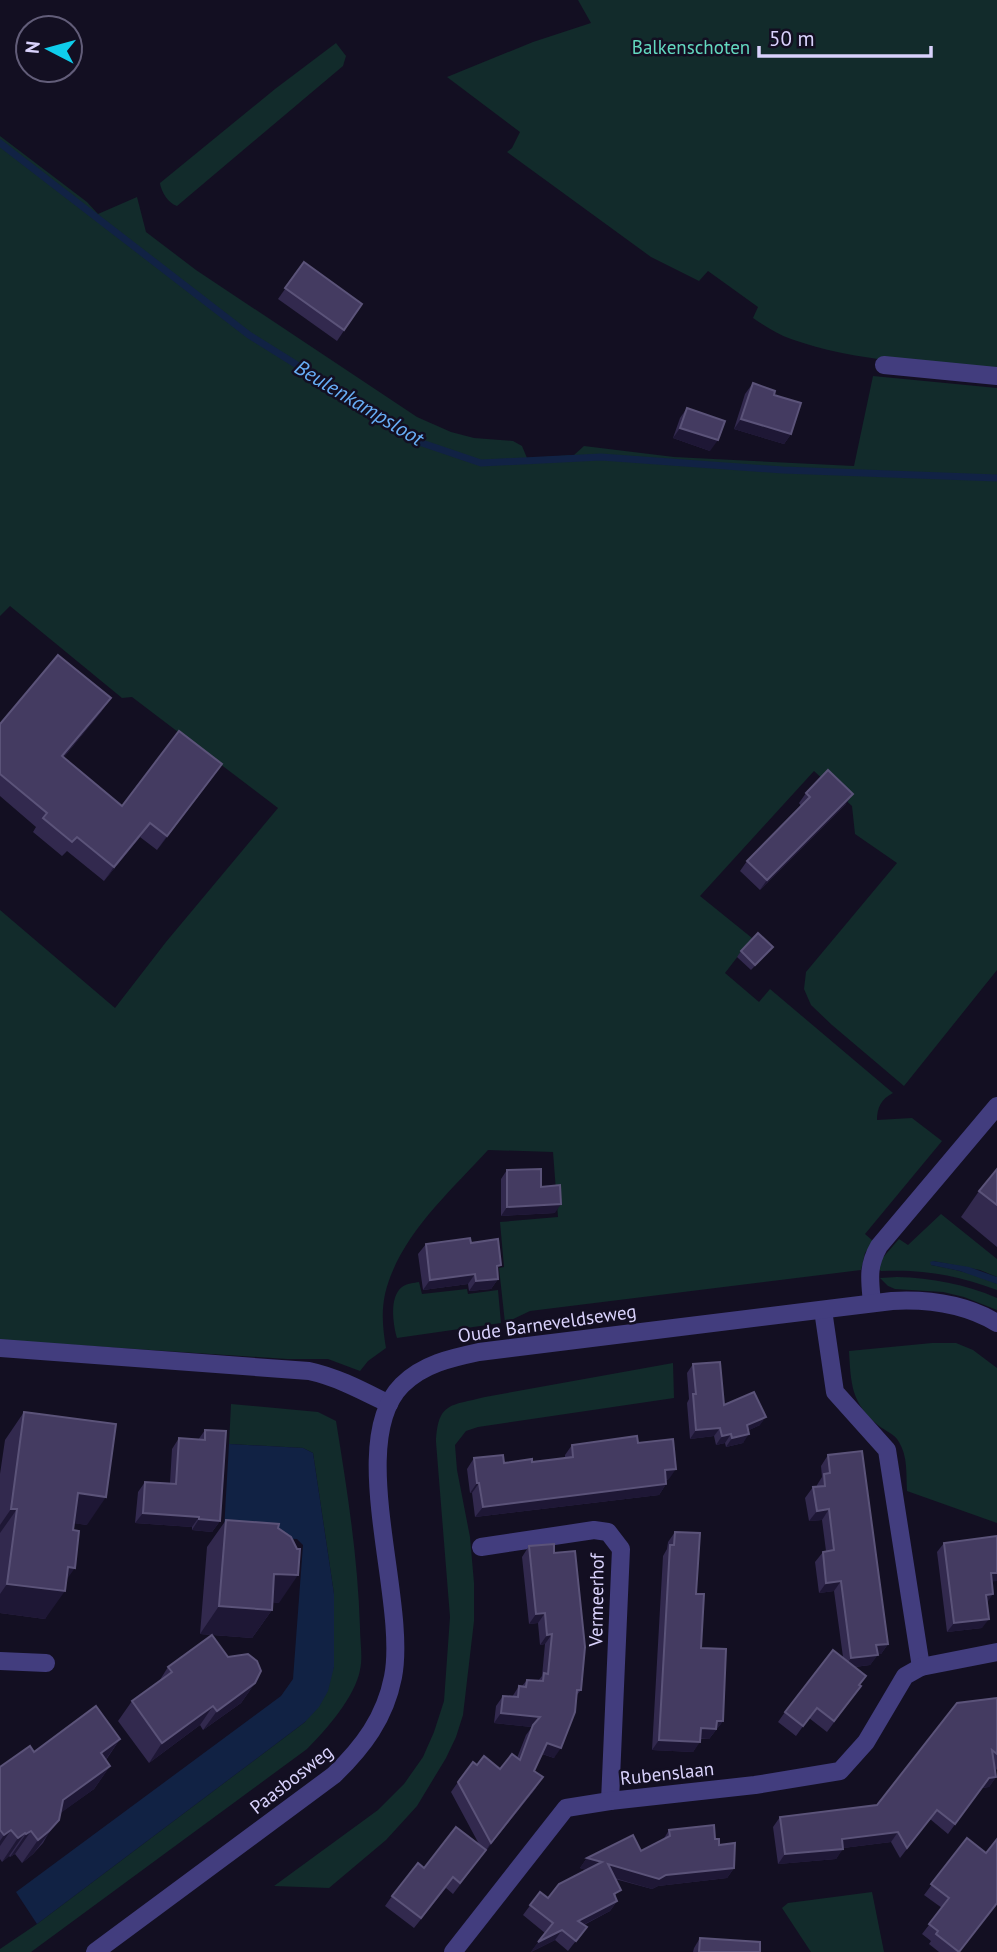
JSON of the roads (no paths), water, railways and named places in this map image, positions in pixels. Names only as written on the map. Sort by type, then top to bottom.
[{"type":"street","points":[[884,365],[997,376]]},
{"type":"street","points":[[872,1303],[869,1276],[872,1259],[879,1246],[997,1106]]},
{"type":"street","name":"Oude Barneveldseweg","points":[[389,1404],[400,1387],[424,1368],[447,1359],[479,1352],[914,1300],[961,1307],[997,1323]]},
{"type":"street","points":[[823,1310],[835,1392],[887,1450],[913,1672],[997,1652]]},
{"type":"street","points":[[0,1348],[309,1371],[355,1387],[389,1404]]},
{"type":"street","name":"Paasbosweg","points":[[95,1952],[334,1776],[355,1755],[379,1720],[393,1677],[396,1643],[377,1462],[377,1445],[389,1404]]},
{"type":"street","name":"Vermeerhof","points":[[481,1547],[594,1530],[608,1532],[621,1549],[610,1801]]},
{"type":"street","points":[[0,1661],[46,1663]]},
{"type":"street","name":"Rubenslaan","points":[[453,1952],[566,1808],[755,1786],[840,1771],[866,1742],[913,1672]]},
{"type":"water","points":[[930,1262],[969,1267],[997,1277],[997,1284],[960,1271],[931,1265]]},
{"type":"water","points":[[229,1444],[303,1448],[313,1453],[334,1594],[334,1667],[328,1691],[319,1707],[305,1722],[37,1924],[16,1892],[281,1696],[293,1679],[303,1545],[297,1539],[228,1535],[224,1530]]},
{"type":"waterway","name":"Beulenkampsloot","points":[[0,143],[249,335],[422,443],[481,463],[601,457],[783,470],[997,478]]},
{"type":"park label","name":"Balkenschoten","points":[[691,47]]}]
